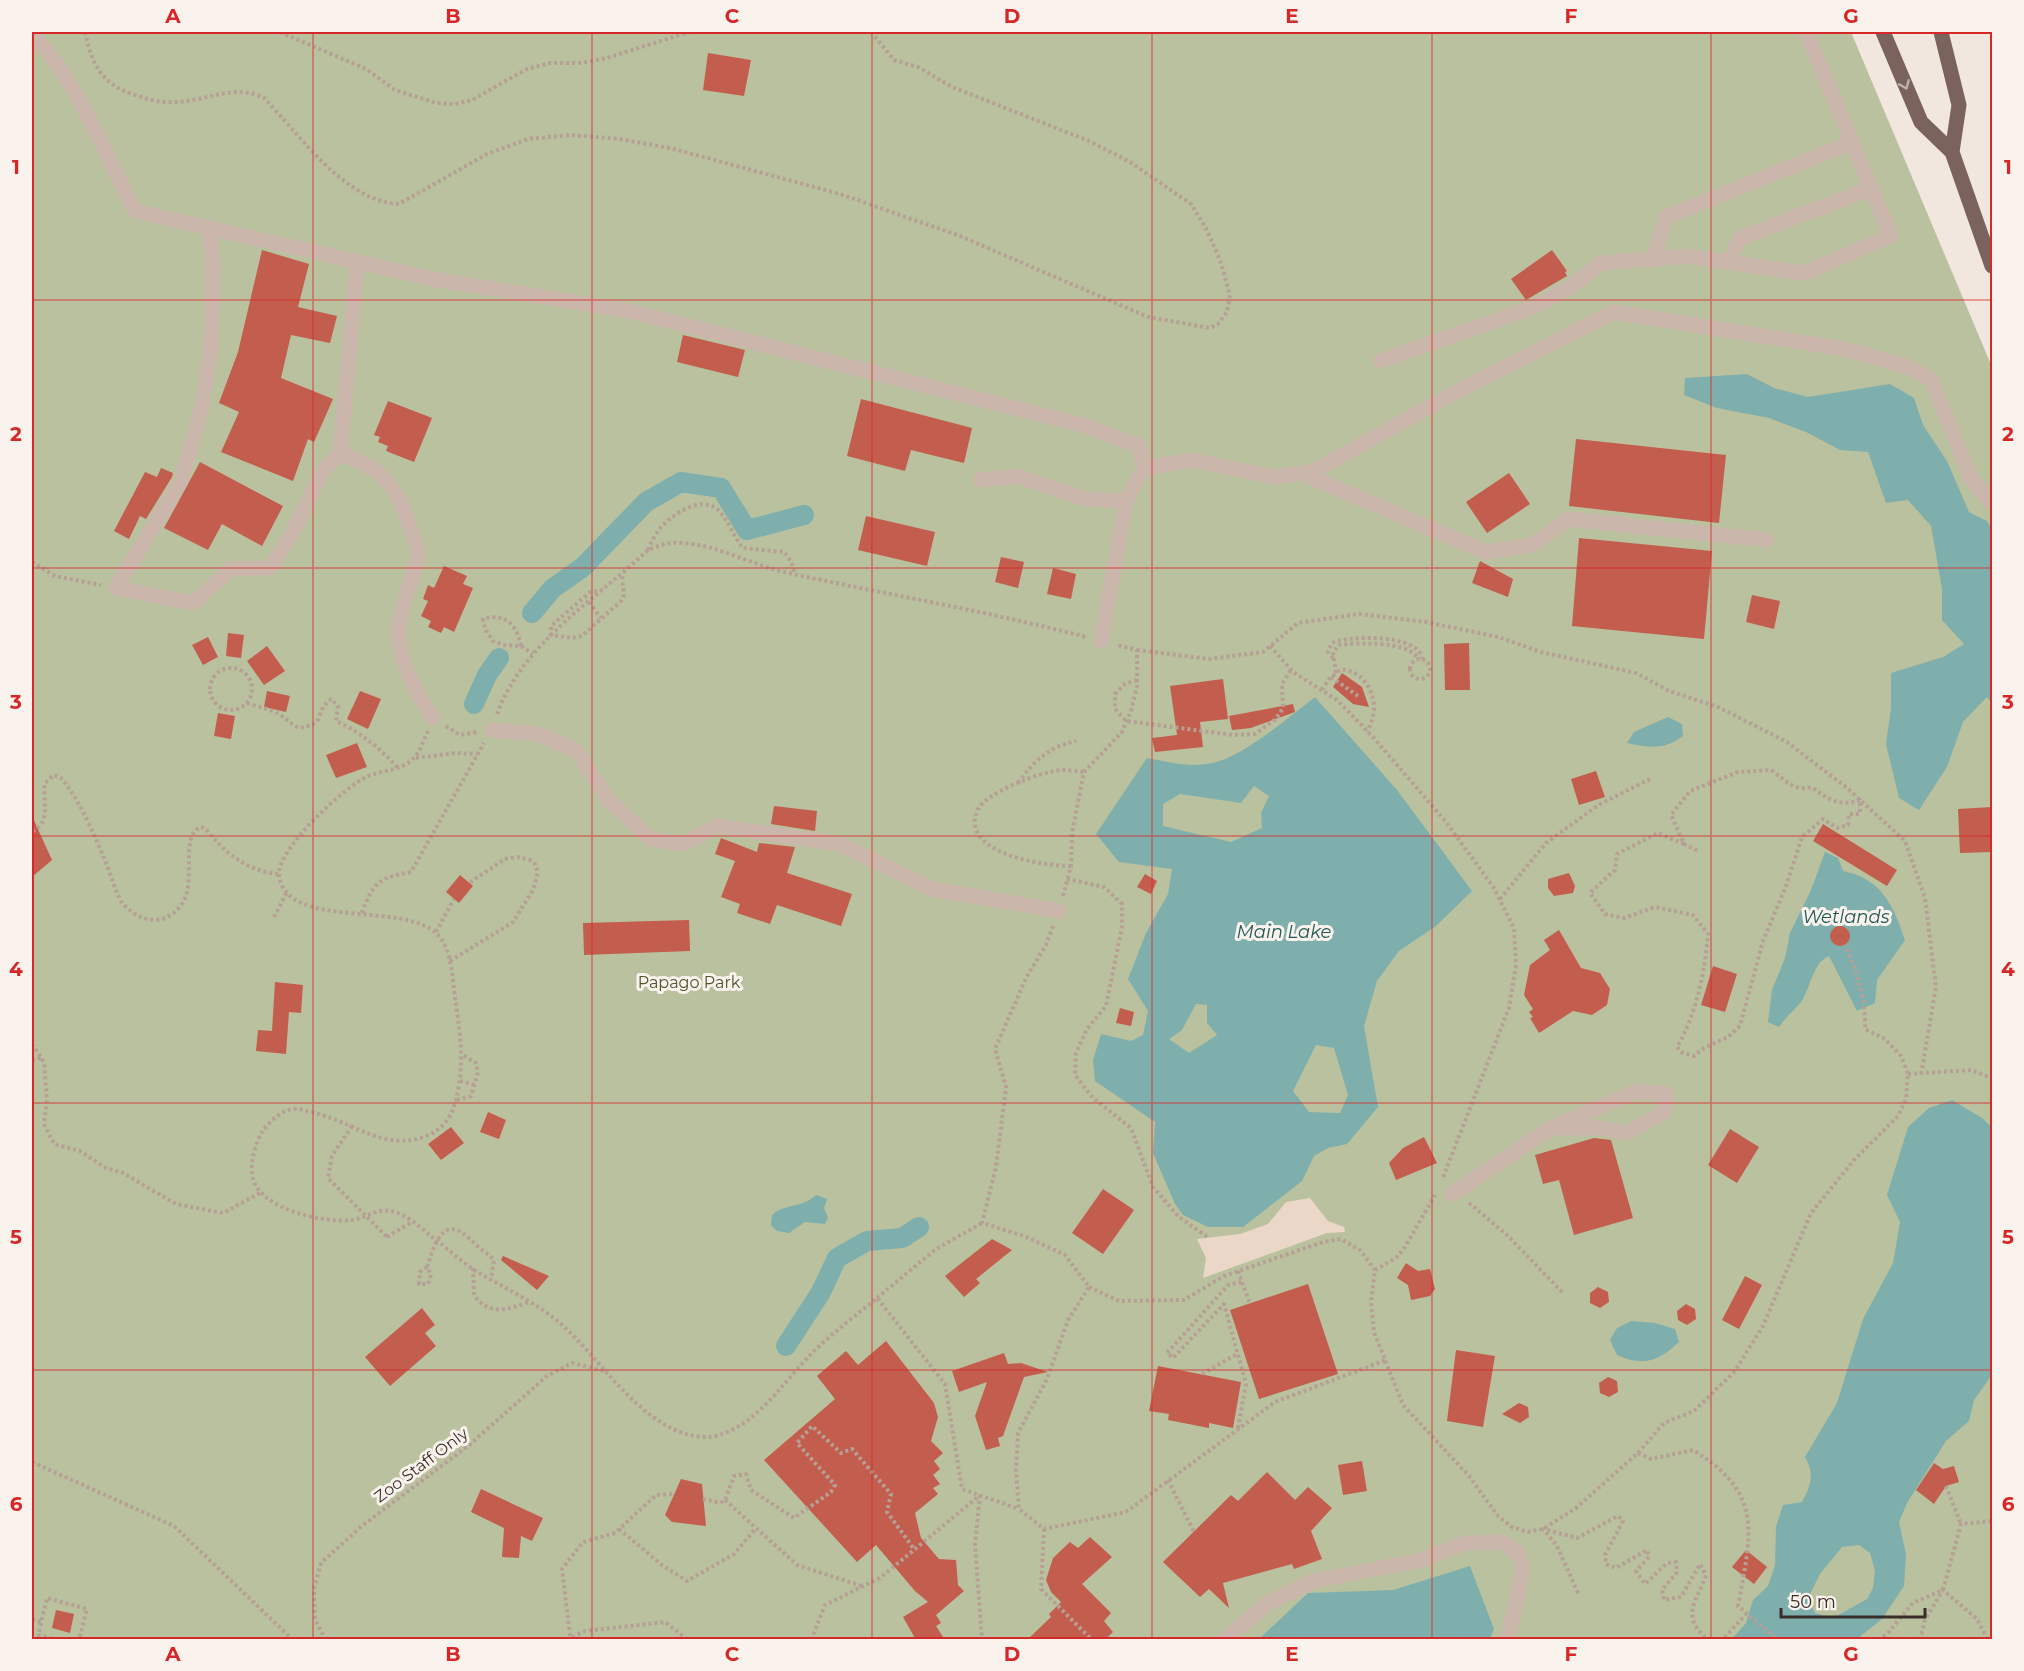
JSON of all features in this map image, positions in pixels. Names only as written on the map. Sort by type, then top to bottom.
[{"type":"main road","points":[[1883,32],[1921,123],[1952,152],[1992,266]]},
{"type":"main road","points":[[1941,32],[1959,105],[1952,152]]},
{"type":"street","points":[[1381,361],[1534,307],[1569,288],[1602,262],[1685,256],[1804,273],[1891,236],[1806,32]]},
{"type":"street","points":[[32,35],[46,48],[72,89],[135,211],[433,279],[629,311],[1083,425],[1139,446],[1144,468],[1126,501],[1101,641]]},
{"type":"street","points":[[1653,260],[1666,217],[1853,142]]},
{"type":"street","points":[[1729,262],[1740,238],[1872,188]]},
{"type":"street","points":[[209,227],[213,265],[211,348],[202,407],[180,481],[116,588],[193,603],[231,569],[270,568],[294,530],[323,470],[340,454],[357,263]]},
{"type":"street","points":[[1144,468],[1192,460],[1275,477],[1314,471],[1469,386],[1614,312],[1845,349],[1909,367],[1931,379],[1971,478],[1992,504]]},
{"type":"street","points":[[340,454],[359,459],[377,470],[403,503],[418,554],[403,604],[399,646],[416,692],[433,718]]},
{"type":"street","points":[[1301,473],[1486,552],[1532,545],[1568,519],[1767,540]]},
{"type":"street","points":[[981,480],[1017,476],[1087,499],[1126,501]]},
{"type":"street","points":[[492,730],[538,734],[576,750],[609,801],[651,839],[683,844],[717,826],[840,844],[932,889],[1059,911]]},
{"type":"street","points":[[1445,1191],[1551,1128],[1637,1091],[1667,1094],[1664,1112],[1626,1133],[1600,1128],[1551,1128]]},
{"type":"street","points":[[1224,1640],[1268,1603],[1313,1581],[1417,1561],[1465,1543],[1502,1542],[1517,1552],[1523,1567],[1508,1640]]},
{"type":"path","points":[[85,32],[90,55],[99,74],[118,90],[145,99],[170,102],[237,91],[252,92],[264,98],[338,176],[364,196],[384,203],[399,204],[487,154],[528,139],[570,135],[619,139],[670,148],[840,194],[960,236],[1148,316],[1210,328],[1218,324],[1227,312],[1230,296],[1220,260],[1206,228],[1191,204],[1130,162],[1089,141],[952,87],[918,67],[894,60],[871,32]]},
{"type":"path","points":[[280,32],[366,69],[395,90],[436,104],[454,104],[472,100],[527,69],[550,63],[581,63],[607,58],[690,32]]},
{"type":"path","points":[[648,550],[662,526],[670,519],[698,505],[706,504],[719,511],[736,540],[747,549],[784,552],[791,561],[795,574]]},
{"type":"path","points":[[362,913],[369,893],[386,876],[411,872],[492,730],[503,699],[533,654],[551,635],[648,550],[660,544],[684,543],[795,574],[955,606],[1137,650],[1209,659],[1263,652],[1298,622],[1359,614],[1426,622],[1498,637],[1541,652],[1636,673],[1669,691],[1718,707],[1787,742],[1860,800],[1905,841],[1925,898],[1936,987],[1921,1075]]},
{"type":"path","points":[[744,560],[747,549]]},
{"type":"path","points":[[32,562],[55,576],[116,588]]},
{"type":"path","points":[[551,635],[578,637],[601,618],[624,595],[622,574]]},
{"type":"path","points":[[551,635],[551,626],[590,592],[603,590]]},
{"type":"path","points":[[589,603],[601,618]]},
{"type":"path","points":[[521,646],[513,623],[506,619],[483,619],[485,629],[498,644],[521,646],[533,654]]},
{"type":"path","points":[[1335,673],[1331,652],[1339,645],[1379,644],[1411,651],[1426,661],[1430,669],[1426,676],[1419,679],[1410,670],[1420,659]]},
{"type":"path","points":[[1270,646],[1291,670],[1336,700],[1368,732],[1446,822],[1500,899],[1514,928],[1516,965],[1509,1008],[1445,1191],[1396,1258],[1375,1270]]},
{"type":"path","points":[[478,754],[455,753],[416,758],[399,768],[366,777],[329,806],[282,856],[278,874],[279,882],[287,892],[305,904],[325,910],[402,919],[436,932],[445,945],[450,961],[463,1055],[457,1100],[449,1120],[439,1129],[417,1139],[386,1141],[321,1114],[294,1109],[279,1114],[264,1129],[256,1145],[252,1165],[253,1179],[260,1193],[281,1207],[332,1221],[362,1218],[379,1210],[402,1215],[473,1268],[552,1316],[609,1372],[645,1412],[677,1433],[714,1437],[747,1422],[816,1349],[936,1249],[982,1223],[996,1167],[1006,1087],[995,1048],[1026,978],[1046,945],[1059,911],[1071,866],[1072,833],[1084,772],[1122,732],[1137,680],[1137,650]]},
{"type":"path","points":[[223,667],[239,668],[251,680],[252,698],[247,703],[240,710],[224,709],[211,699],[210,678],[223,667]]},
{"type":"path","points":[[1322,690],[1335,673],[1345,669],[1366,681],[1374,703],[1368,732]]},
{"type":"path","points":[[1137,680],[1125,684],[1115,694],[1115,709],[1126,721],[1234,735],[1255,734],[1276,719],[1283,708],[1282,684],[1291,670]]},
{"type":"path","points":[[1331,677],[1358,696]]},
{"type":"path","points":[[247,703],[279,714],[292,726],[304,728],[317,722],[323,707],[331,699],[338,706],[336,721],[350,728],[384,753],[399,768]]},
{"type":"path","points":[[416,758],[433,718],[460,735],[492,730]]},
{"type":"path","points":[[1018,784],[1042,755],[1062,744],[1076,741]]},
{"type":"path","points":[[1071,866],[1043,865],[995,849],[982,838],[975,819],[977,809],[1005,788],[1060,770],[1084,772]]},
{"type":"path","points":[[1684,844],[1671,815],[1690,791],[1738,772],[1770,770],[1788,786],[1803,789],[1812,787],[1826,798],[1846,805],[1860,800]]},
{"type":"path","points":[[32,831],[41,826],[45,818],[45,783],[54,775],[61,778],[104,857],[122,902],[140,917],[154,920],[172,914],[186,898],[189,886],[192,836],[201,827],[206,828],[211,839],[227,855],[258,870],[278,874]]},
{"type":"path","points":[[1500,899],[1546,843],[1600,804],[1652,778]]},
{"type":"path","points":[[1698,851],[1658,833],[1617,854],[1615,870],[1590,893],[1605,914],[1624,918],[1655,907],[1693,915],[1708,934],[1707,951],[1689,1026],[1677,1047],[1681,1052],[1694,1056],[1704,1048],[1728,1037],[1740,1026],[1763,941],[1786,886],[1802,837],[1823,819],[1837,828],[1848,825],[1849,813],[1860,814],[1860,800]]},
{"type":"path","points":[[450,961],[513,922],[533,890],[538,872],[535,864],[530,860],[518,857],[506,859],[469,883]]},
{"type":"path","points":[[1067,879],[1104,887],[1122,904],[1122,927],[1106,1006],[1087,1029],[1076,1053],[1075,1075],[1093,1098],[1131,1128],[1153,1187],[1179,1217],[1209,1238]]},
{"type":"path","points":[[274,917],[287,892]]},
{"type":"path","points":[[436,932],[454,899]]},
{"type":"path","points":[[982,1223],[1024,1236],[1065,1255],[1089,1287],[1119,1301],[1184,1300],[1224,1276],[1341,1239],[1360,1250],[1375,1270],[1371,1302],[1374,1332],[1403,1405],[1469,1476],[1498,1516],[1512,1527],[1527,1532],[1543,1529],[1576,1508],[1638,1453],[1664,1423],[1694,1411],[1735,1371],[1763,1326],[1811,1213],[1854,1160],[1898,1116],[1906,1099],[1908,1074],[1901,1056],[1886,1039],[1865,1029],[1866,1013],[1857,973],[1845,945]]},
{"type":"path","points":[[32,1044],[41,1058],[47,1100],[44,1124],[54,1144],[80,1151],[106,1168],[123,1173],[176,1204],[223,1214],[260,1193]]},
{"type":"path","points":[[457,1100],[469,1098],[475,1085],[478,1067],[463,1055]]},
{"type":"path","points":[[32,1060],[41,1058]]},
{"type":"path","points":[[1908,1074],[1921,1075],[1971,1070],[1992,1078]]},
{"type":"path","points":[[460,1081],[475,1085]]},
{"type":"path","points":[[352,1126],[332,1156],[328,1178],[387,1237],[412,1222]]},
{"type":"path","points":[[1445,1191],[1476,1206],[1563,1292]]},
{"type":"path","points":[[427,1267],[430,1275],[428,1284],[419,1284],[420,1272],[427,1267],[436,1240],[446,1230],[465,1232],[494,1260],[491,1279]]},
{"type":"path","points":[[473,1268],[474,1295],[484,1306],[500,1310],[528,1302]]},
{"type":"path","points":[[1238,1271],[1250,1304]]},
{"type":"path","points":[[1238,1429],[1246,1384],[1224,1304],[1173,1358],[1167,1353],[1228,1285],[1242,1282]]},
{"type":"path","points":[[1019,1509],[1016,1471],[1018,1433],[1047,1379],[1068,1320],[1089,1287]]},
{"type":"path","points":[[877,1298],[945,1384],[962,1489],[1019,1509],[1044,1529]]},
{"type":"path","points":[[1202,1374],[1238,1354]]},
{"type":"path","points":[[1044,1529],[1126,1512],[1275,1402],[1386,1360]]},
{"type":"path","name":"Zoo Staff Only","points":[[326,1640],[315,1620],[314,1589],[321,1563],[363,1525],[468,1446],[547,1376],[572,1364],[609,1372]]},
{"type":"path","points":[[704,1499],[720,1503],[725,1500],[734,1476],[746,1474],[750,1490],[794,1518],[831,1492],[835,1485],[797,1443],[812,1426],[841,1453],[852,1449],[891,1494],[887,1512],[915,1549]]},
{"type":"path","points":[[1638,1453],[1651,1459],[1693,1450],[1717,1464],[1744,1498],[1750,1541],[1738,1606],[1778,1640]]},
{"type":"path","points":[[32,1462],[174,1526],[292,1640]]},
{"type":"path","points":[[1168,1480],[1194,1532]]},
{"type":"path","points":[[1920,1640],[1925,1620],[1944,1590],[1961,1524],[1946,1486]]},
{"type":"path","points":[[674,1494],[656,1496],[615,1533],[583,1542],[562,1569],[569,1638],[585,1632],[665,1622],[688,1640]]},
{"type":"path","points":[[811,1640],[825,1605],[880,1578],[980,1495]]},
{"type":"path","points":[[980,1495],[975,1544],[982,1640]]},
{"type":"path","points":[[725,1500],[797,1565],[862,1586]]},
{"type":"path","points":[[1543,1529],[1577,1538],[1618,1516],[1623,1521],[1605,1554],[1606,1564],[1616,1568],[1647,1550],[1649,1557],[1636,1571],[1645,1584],[1667,1563],[1676,1562],[1677,1572],[1662,1590],[1664,1600],[1681,1597],[1700,1564],[1706,1575],[1701,1589],[1692,1602],[1692,1618],[1699,1632],[1708,1640]]},
{"type":"path","points":[[1961,1524],[1992,1521]]},
{"type":"path","points":[[619,1529],[662,1565],[687,1581],[734,1554],[756,1528]]},
{"type":"path","points":[[1044,1529],[1041,1589],[1092,1640]]},
{"type":"path","points":[[1543,1529],[1557,1546],[1578,1593]]},
{"type":"path","points":[[1878,1640],[1887,1634],[1913,1603],[1944,1590]]},
{"type":"path","points":[[1944,1590],[1977,1619],[1988,1640]]},
{"type":"path","points":[[58,1640],[38,1635],[47,1598],[87,1608],[79,1640]]},
{"type":"path","points":[[1719,1640],[1725,1637],[1746,1614]]},
{"type":"path","points":[[32,1619],[41,1622]]},
{"type":"green space","name":"Papago Park","points":[[32,32],[1851,32],[1992,367],[1992,1639],[32,1640]]},
{"type":"shaded area","points":[[1310,1198],[1328,1221],[1344,1227],[1345,1232],[1327,1233],[1203,1278],[1206,1258],[1197,1239],[1240,1234],[1268,1224],[1286,1202]]},
{"type":"water","points":[[1747,374],[1774,388],[1808,397],[1890,384],[1914,398],[1923,425],[1947,461],[1969,512],[1987,521],[1992,530],[1992,704],[1987,697],[1963,722],[1947,767],[1919,810],[1899,798],[1886,744],[1891,708],[1891,673],[1943,657],[1964,644],[1942,620],[1942,589],[1931,526],[1908,500],[1886,503],[1868,452],[1840,450],[1806,432],[1769,418],[1717,408],[1684,395],[1685,378]]},
{"type":"water","name":"Main Lake","points":[[1315,697],[1397,790],[1472,891],[1436,926],[1399,951],[1377,981],[1364,1026],[1378,1107],[1347,1144],[1328,1148],[1314,1156],[1302,1181],[1243,1227],[1208,1227],[1183,1215],[1175,1204],[1153,1153],[1155,1122],[1095,1081],[1093,1060],[1101,1034],[1131,1041],[1143,1035],[1148,1011],[1128,979],[1146,933],[1168,894],[1172,869],[1119,862],[1096,834],[1147,758],[1196,765],[1224,759],[1251,745]],"holes":[[[1254,786],[1269,796],[1261,813],[1262,828],[1231,842],[1163,826],[1163,804],[1180,794],[1241,803]],[[1196,1004],[1207,1005],[1207,1023],[1217,1035],[1189,1053],[1169,1039],[1182,1030]],[[1316,1045],[1334,1048],[1348,1095],[1340,1113],[1309,1112],[1293,1091]]]},
{"type":"water","points":[[1668,717],[1682,724],[1683,736],[1676,741],[1656,747],[1627,743],[1634,732]]},
{"type":"water","name":"Wetlands","points":[[1825,852],[1838,858],[1843,871],[1867,880],[1877,887],[1896,916],[1905,940],[1877,980],[1875,1003],[1857,1011],[1829,956],[1816,968],[1802,1001],[1779,1027],[1768,1022],[1772,990],[1785,958],[1790,933],[1811,890]]},
{"type":"water","points":[[1952,1100],[1982,1118],[1992,1127],[1992,1375],[1974,1400],[1969,1421],[1946,1441],[1907,1503],[1899,1522],[1906,1554],[1904,1586],[1882,1619],[1857,1639],[1732,1639],[1746,1623],[1753,1600],[1768,1586],[1775,1565],[1776,1527],[1783,1505],[1802,1502],[1808,1490],[1811,1475],[1805,1457],[1837,1403],[1863,1319],[1893,1263],[1900,1222],[1887,1195],[1908,1127],[1929,1108]],"holes":[[[1859,1545],[1870,1553],[1875,1571],[1873,1588],[1867,1599],[1833,1618],[1815,1613],[1808,1598],[1820,1574],[1842,1547]]]},
{"type":"water","points":[[816,1195],[827,1199],[824,1208],[828,1218],[825,1224],[805,1222],[789,1233],[777,1231],[771,1225],[772,1215],[777,1211],[805,1202]]},
{"type":"water","points":[[1631,1321],[1655,1323],[1675,1329],[1679,1342],[1657,1358],[1643,1361],[1626,1359],[1617,1355],[1610,1340],[1617,1328]]},
{"type":"water","points":[[1470,1566],[1494,1629],[1490,1639],[1259,1639],[1308,1593],[1393,1590]]},
{"type":"building","points":[[708,53],[751,60],[744,96],[703,90]]},
{"type":"building","points":[[262,250],[309,264],[298,307],[337,316],[330,343],[291,335],[281,378],[333,399],[314,442],[308,439],[293,481],[221,452],[239,412],[219,403],[238,352]]},
{"type":"building","points":[[1552,250],[1567,271],[1565,272],[1567,276],[1526,300],[1511,279]]},
{"type":"building","points":[[683,335],[745,350],[738,377],[677,362]]},
{"type":"building","points":[[861,399],[972,428],[964,463],[911,450],[905,471],[847,456]]},
{"type":"building","points":[[388,401],[432,418],[414,462],[386,451],[388,446],[378,442],[380,437],[374,435]]},
{"type":"building","points":[[1576,439],[1726,455],[1719,523],[1569,506]]},
{"type":"building","points":[[200,462],[283,506],[262,546],[222,524],[208,550],[164,528]]},
{"type":"building","points":[[161,468],[173,473],[172,477],[146,519],[140,516],[129,539],[114,531],[145,472],[157,477]]},
{"type":"building","points":[[1509,473],[1530,504],[1487,533],[1466,502]]},
{"type":"building","points":[[866,516],[935,532],[927,566],[858,550]]},
{"type":"building","points":[[1579,538],[1712,551],[1704,639],[1572,626]]},
{"type":"building","points":[[1001,557],[1024,562],[1018,588],[995,582]]},
{"type":"building","points":[[1480,561],[1513,579],[1508,597],[1472,583]]},
{"type":"building","points":[[444,566],[467,576],[463,584],[473,588],[454,632],[444,627],[441,633],[428,627],[431,621],[421,616],[428,601],[423,599],[428,585],[434,588]]},
{"type":"building","points":[[1053,568],[1076,574],[1071,599],[1047,594]]},
{"type":"building","points":[[1752,595],[1780,601],[1774,629],[1746,622]]},
{"type":"building","points":[[228,633],[244,635],[241,658],[226,656]]},
{"type":"building","points":[[208,637],[218,657],[203,665],[192,645]]},
{"type":"building","points":[[1469,643],[1470,690],[1445,690],[1444,644]]},
{"type":"building","points":[[267,646],[285,671],[264,685],[247,661]]},
{"type":"building","points":[[1342,673],[1362,687],[1369,707],[1353,704],[1333,687]]},
{"type":"building","points":[[1223,679],[1228,719],[1200,722],[1203,747],[1155,752],[1152,738],[1177,735],[1170,686]]},
{"type":"building","points":[[267,691],[290,696],[286,712],[264,707]]},
{"type":"building","points":[[360,691],[381,699],[368,729],[347,719]]},
{"type":"building","points":[[1293,704],[1295,712],[1251,728],[1232,730],[1229,716]]},
{"type":"building","points":[[218,713],[235,716],[231,739],[214,736]]},
{"type":"building","points":[[357,743],[367,767],[336,778],[326,755]]},
{"type":"building","points":[[1596,771],[1605,797],[1579,805],[1571,779]]},
{"type":"building","points":[[774,806],[817,811],[815,831],[771,824]]},
{"type":"building","points":[[1992,807],[1992,852],[1960,853],[1958,809]]},
{"type":"building","points":[[32,816],[52,860],[32,877]]},
{"type":"building","points":[[1823,824],[1897,870],[1887,886],[1813,841]]},
{"type":"building","points":[[721,838],[757,852],[759,843],[795,847],[787,873],[852,894],[841,926],[777,905],[770,924],[737,913],[740,904],[721,897],[735,861],[715,854]]},
{"type":"building","points":[[1569,873],[1575,886],[1573,893],[1554,896],[1548,888],[1548,879]]},
{"type":"building","points":[[1145,874],[1157,881],[1151,894],[1137,887]]},
{"type":"building","points":[[460,875],[473,886],[459,903],[446,892]]},
{"type":"building","points":[[689,920],[690,951],[584,955],[583,923]]},
{"type":"building","points":[[1840,926],[1847,929],[1850,936],[1847,943],[1840,946],[1833,943],[1830,936],[1833,929]]},
{"type":"building","points":[[1559,930],[1581,968],[1600,973],[1610,989],[1607,1005],[1592,1015],[1573,1011],[1539,1033],[1530,1018],[1533,1017],[1529,1012],[1533,1009],[1524,995],[1530,965],[1550,950],[1544,940]]},
{"type":"building","points":[[1713,966],[1737,974],[1725,1012],[1701,1005]]},
{"type":"building","points":[[275,982],[303,985],[301,1013],[289,1012],[286,1054],[256,1051],[258,1030],[272,1031]]},
{"type":"building","points":[[1120,1008],[1134,1012],[1131,1026],[1116,1023]]},
{"type":"building","points":[[488,1112],[506,1120],[499,1139],[480,1132]]},
{"type":"building","points":[[451,1127],[464,1143],[441,1160],[428,1144]]},
{"type":"building","points":[[1730,1129],[1759,1147],[1737,1183],[1708,1165]]},
{"type":"building","points":[[1424,1137],[1437,1163],[1396,1180],[1389,1163],[1403,1148]]},
{"type":"building","points":[[1594,1138],[1611,1140],[1633,1218],[1574,1235],[1559,1180],[1543,1184],[1535,1155]]},
{"type":"building","points":[[1103,1189],[1134,1210],[1103,1254],[1072,1233]]},
{"type":"building","points":[[992,1239],[1012,1250],[976,1279],[980,1283],[964,1297],[945,1276]]},
{"type":"building","points":[[503,1256],[549,1276],[537,1290],[501,1260]]},
{"type":"building","points":[[1406,1263],[1418,1271],[1430,1269],[1435,1289],[1430,1296],[1411,1300],[1408,1285],[1397,1278]]},
{"type":"building","points":[[1745,1276],[1762,1285],[1739,1329],[1722,1320]]},
{"type":"building","points":[[1308,1284],[1338,1374],[1259,1399],[1230,1310]]},
{"type":"building","points":[[1598,1287],[1608,1292],[1609,1302],[1600,1308],[1590,1303],[1590,1293]]},
{"type":"building","points":[[1686,1304],[1695,1309],[1696,1319],[1687,1325],[1678,1320],[1677,1311]]},
{"type":"building","points":[[422,1308],[435,1325],[425,1333],[436,1346],[390,1386],[365,1357]]},
{"type":"building","points":[[886,1341],[934,1403],[938,1417],[931,1441],[943,1453],[934,1461],[940,1469],[933,1475],[940,1484],[933,1488],[938,1494],[915,1513],[921,1538],[939,1559],[956,1560],[958,1585],[964,1591],[936,1615],[941,1623],[936,1626],[945,1640],[916,1640],[903,1617],[928,1602],[915,1591],[876,1545],[857,1562],[764,1460],[835,1399],[817,1376],[846,1351],[858,1365]]},
{"type":"building","points":[[1456,1350],[1495,1356],[1483,1427],[1447,1421]]},
{"type":"building","points":[[1004,1353],[1008,1364],[1021,1363],[1048,1372],[1024,1377],[1003,1436],[998,1438],[1000,1446],[986,1450],[975,1416],[987,1382],[959,1392],[952,1371]]},
{"type":"building","points":[[1158,1366],[1241,1382],[1233,1428],[1209,1423],[1209,1428],[1168,1420],[1169,1414],[1149,1411]]},
{"type":"building","points":[[1608,1377],[1617,1381],[1618,1392],[1609,1397],[1600,1393],[1599,1383]]},
{"type":"building","points":[[1519,1403],[1528,1407],[1529,1417],[1520,1423],[1502,1414]]},
{"type":"building","points":[[1362,1461],[1367,1491],[1343,1495],[1338,1465]]},
{"type":"building","points":[[1934,1463],[1943,1469],[1954,1466],[1959,1482],[1946,1486],[1934,1504],[1916,1490]]},
{"type":"building","points":[[1267,1472],[1295,1500],[1308,1487],[1332,1508],[1311,1531],[1322,1559],[1294,1569],[1292,1564],[1223,1583],[1229,1608],[1209,1589],[1200,1597],[1163,1562],[1231,1495],[1238,1501]]},
{"type":"building","points":[[681,1479],[702,1484],[706,1526],[672,1522],[665,1515]]},
{"type":"building","points":[[481,1489],[543,1518],[532,1541],[521,1536],[519,1558],[502,1557],[504,1528],[471,1512]]},
{"type":"building","points":[[1090,1537],[1112,1557],[1082,1584],[1111,1613],[1104,1621],[1113,1632],[1105,1640],[1027,1640],[1051,1617],[1049,1614],[1061,1602],[1051,1592],[1046,1580],[1053,1558],[1070,1542],[1078,1548]]},
{"type":"building","points":[[1746,1550],[1767,1567],[1754,1584],[1732,1567]]},
{"type":"building","points":[[56,1610],[74,1614],[70,1633],[52,1628]]},
{"type":"waterway","points":[[532,613],[552,589],[583,567],[646,502],[681,482],[721,488],[747,530],[804,515]]},
{"type":"waterway","points":[[474,704],[487,675],[499,658]]},
{"type":"waterway","points":[[786,1346],[821,1292],[837,1258],[867,1241],[902,1238],[919,1227]]}]
